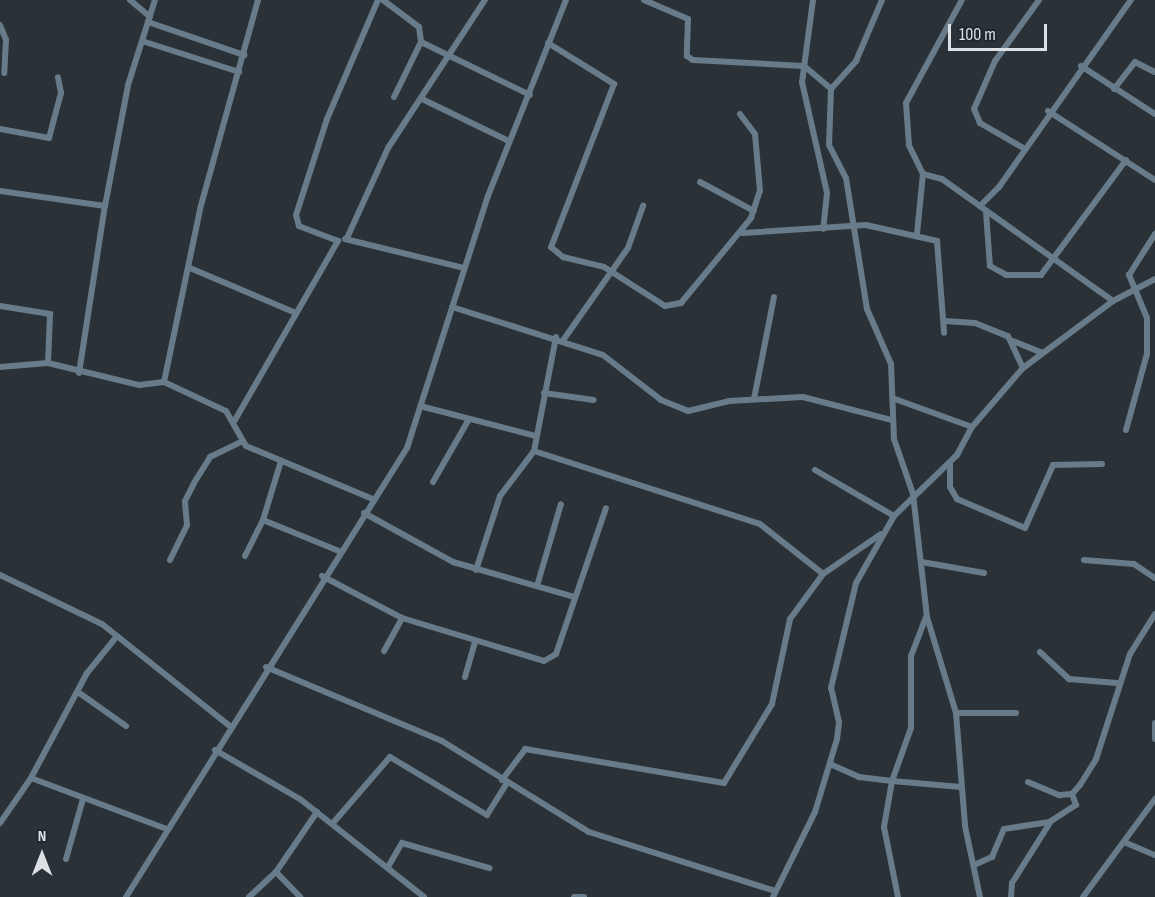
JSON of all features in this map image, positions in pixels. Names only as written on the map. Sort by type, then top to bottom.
[{"type":"street","points":[[130,0],[149,19],[244,55]]},
{"type":"street","points":[[79,373],[105,206],[126,95],[155,0]]},
{"type":"street","points":[[164,382],[190,268],[200,209],[258,0]]},
{"type":"street","points":[[339,241],[299,226],[296,215],[327,119],[378,0]]},
{"type":"street","points":[[383,0],[419,27],[421,42],[394,97]]},
{"type":"street","points":[[346,238],[388,148],[485,0]]},
{"type":"street","points":[[126,897],[322,576],[407,448],[424,407],[464,268],[509,141],[530,95],[566,0]]},
{"type":"street","points":[[644,0],[688,20],[687,56],[693,60],[804,66],[831,89]]},
{"type":"street","points":[[813,0],[804,66],[806,109],[827,193],[823,228]]},
{"type":"street","points":[[882,0],[856,61],[831,89],[829,145],[846,178],[867,309],[891,363],[895,399],[892,420],[913,494],[927,617],[956,713],[961,788],[980,897]]},
{"type":"street","points":[[917,234],[923,174],[909,145],[906,103],[962,0]]},
{"type":"street","points":[[1026,149],[974,116],[995,61],[1040,0]]},
{"type":"street","points":[[980,206],[1026,149],[1048,111],[1131,0]]},
{"type":"street","points":[[0,25],[6,40],[4,73]]},
{"type":"street","points":[[142,41],[239,72]]},
{"type":"street","points":[[421,42],[530,95]]},
{"type":"street","points":[[548,43],[614,84],[551,247],[563,257],[613,272],[673,307],[743,233],[754,211],[760,191],[755,134],[740,114]]},
{"type":"street","points":[[1114,89],[1135,62],[1155,72]]},
{"type":"street","points":[[1081,66],[1155,114]]},
{"type":"street","points":[[0,129],[52,135],[61,93],[58,77]]},
{"type":"street","points":[[422,99],[509,141]]},
{"type":"street","points":[[1048,111],[1155,180]]},
{"type":"street","points":[[986,212],[990,266],[1026,277],[1041,275],[1126,160]]},
{"type":"street","points":[[923,174],[942,179],[986,212],[1054,255],[1113,301]]},
{"type":"street","points":[[700,182],[754,211]]},
{"type":"street","points":[[0,190],[105,206]]},
{"type":"street","points":[[564,339],[613,272],[633,240],[643,206]]},
{"type":"street","points":[[743,233],[823,228],[853,229],[867,225],[917,234],[937,241],[945,321],[944,333]]},
{"type":"street","points":[[1126,430],[1147,354],[1147,318],[1132,291],[1129,275],[1155,234]]},
{"type":"street","points":[[373,499],[241,442],[235,420],[339,241],[346,238],[464,268]]},
{"type":"street","points":[[190,268],[296,313]]},
{"type":"street","points":[[266,667],[442,741],[505,781],[619,844],[774,894],[815,812],[830,764],[839,722],[831,688],[856,583],[883,533],[913,494],[950,463],[972,427],[1023,368],[1113,301],[1155,279]]},
{"type":"street","points":[[754,399],[774,297]]},
{"type":"street","points":[[0,306],[50,314],[48,363]]},
{"type":"street","points":[[452,307],[564,339],[603,355],[661,400],[687,411],[754,399],[816,398],[892,420]]},
{"type":"street","points":[[945,321],[975,323],[1042,353]]},
{"type":"street","points":[[476,570],[500,496],[534,451],[556,337]]},
{"type":"street","points":[[1013,341],[1023,368]]},
{"type":"street","points":[[0,367],[48,363],[79,373],[139,385],[164,382],[235,420]]},
{"type":"street","points":[[544,393],[594,400]]},
{"type":"street","points":[[895,399],[972,427]]},
{"type":"street","points":[[424,407],[468,421],[536,436]]},
{"type":"street","points":[[433,482],[468,421]]},
{"type":"street","points":[[170,560],[187,525],[185,501],[194,483],[210,457],[241,442]]},
{"type":"street","points":[[534,451],[760,524],[800,550],[823,574]]},
{"type":"street","points":[[245,556],[263,520],[281,461]]},
{"type":"street","points":[[950,463],[950,487],[957,499],[1025,528],[1053,465],[1102,464]]},
{"type":"street","points":[[816,470],[894,516]]},
{"type":"street","points":[[537,586],[561,504]]},
{"type":"street","points":[[322,576],[402,618],[475,641],[552,660],[606,508]]},
{"type":"street","points":[[364,513],[424,549],[476,570],[574,597]]},
{"type":"street","points":[[263,520],[339,551]]},
{"type":"street","points":[[333,823],[390,757],[488,815],[525,749],[724,783],[772,704],[790,619],[823,574],[883,533]]},
{"type":"street","points":[[1084,560],[1134,564],[1155,578]]},
{"type":"street","points":[[922,562],[984,573]]},
{"type":"street","points":[[0,575],[52,597],[117,636],[230,726]]},
{"type":"street","points":[[1072,794],[1096,759],[1118,683],[1155,614]]},
{"type":"street","points":[[898,897],[884,826],[892,781],[911,728],[909,673],[915,640],[927,617]]},
{"type":"street","points":[[384,651],[402,618]]},
{"type":"street","points":[[0,823],[31,778],[101,651],[117,636]]},
{"type":"street","points":[[465,677],[475,641]]},
{"type":"street","points":[[1040,652],[1069,679],[1118,683]]},
{"type":"street","points":[[78,692],[126,726]]},
{"type":"street","points":[[956,713],[1016,713]]},
{"type":"street","points":[[1155,723],[1155,739]]},
{"type":"street","points":[[215,750],[333,823],[424,897]]},
{"type":"street","points":[[830,764],[859,777],[961,788]]},
{"type":"street","points":[[31,778],[167,829]]},
{"type":"street","points":[[1028,782],[1072,794]]},
{"type":"street","points":[[974,865],[992,857],[1004,829],[1042,827],[1076,805],[1072,794]]},
{"type":"street","points":[[66,859],[83,799]]},
{"type":"street","points":[[1083,897],[1155,799]]},
{"type":"street","points":[[249,897],[276,873],[317,812]]},
{"type":"street","points":[[1011,897],[1012,883],[1051,821]]},
{"type":"street","points":[[1124,842],[1155,855]]},
{"type":"street","points":[[388,867],[402,843],[489,868]]},
{"type":"street","points":[[276,873],[300,897]]},
{"type":"street","points":[[574,897],[584,897]]}]
